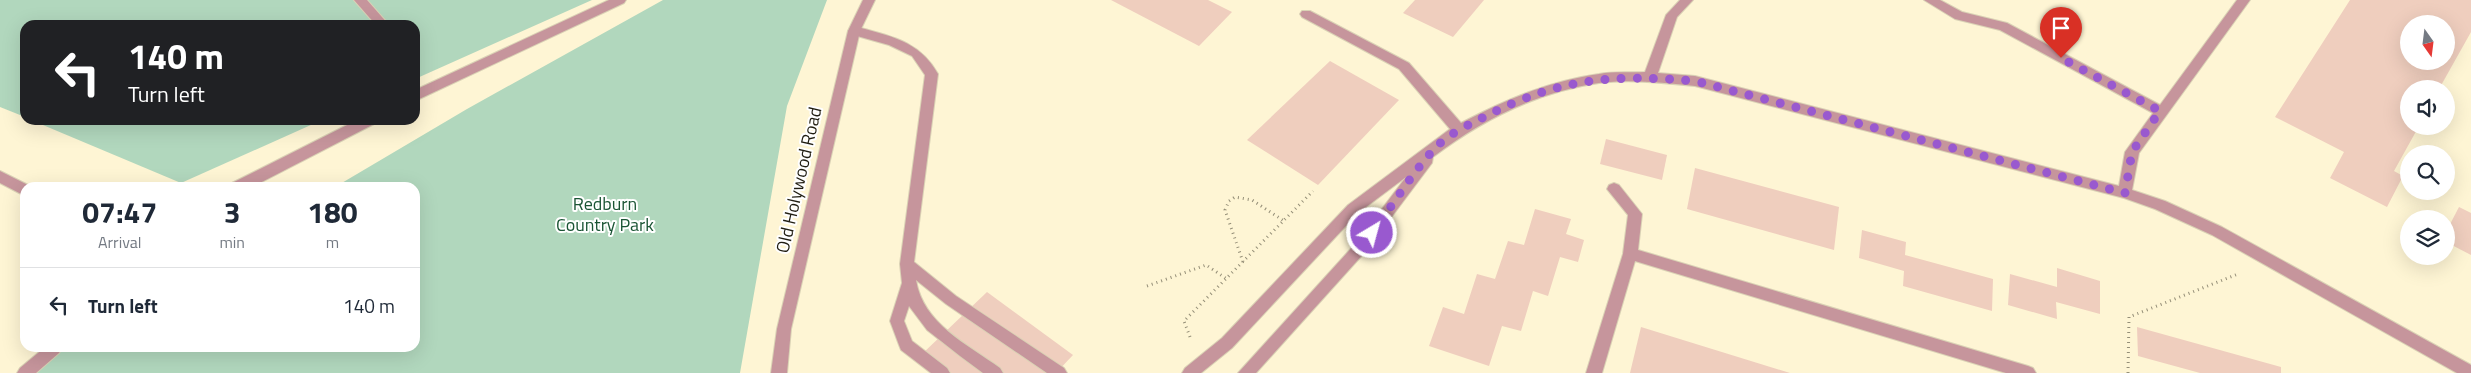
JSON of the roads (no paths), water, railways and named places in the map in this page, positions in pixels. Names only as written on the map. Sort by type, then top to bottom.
[{"type":"street","points":[[420,91],[620,0]]},
{"type":"street","name":"Old Holywood Road","points":[[779,373],[784,328],[854,31],[869,0]]},
{"type":"street","points":[[1650,77],[1672,15],[1687,0]]},
{"type":"street","points":[[1930,0],[1959,16],[2003,26],[2160,111]]},
{"type":"street","points":[[2125,193],[2132,152],[2160,111],[2244,0]]},
{"type":"street","points":[[1306,14],[1404,66],[1459,130]]},
{"type":"street","points":[[854,31],[893,42],[916,52],[932,74],[907,264],[908,284],[918,310],[932,325],[996,373]]},
{"type":"street","points":[[1196,369],[1227,343],[1352,209],[1459,130],[1504,106],[1562,85],[1601,78],[1650,77],[1695,81],[2125,193],[2160,205],[2217,231],[2471,373]]},
{"type":"street","points":[[249,182],[359,125]]},
{"type":"street","points":[[1246,373],[1361,247],[1437,147]]},
{"type":"street","points":[[0,176],[20,187]]},
{"type":"street","points":[[1594,373],[1630,254],[1635,214],[1614,189]]},
{"type":"street","points":[[1630,254],[2028,373]]},
{"type":"street","points":[[907,264],[951,300],[1059,373]]},
{"type":"street","points":[[908,284],[897,321],[906,344],[942,373]]},
{"type":"street","points":[[26,373],[50,352]]},
{"type":"lane","points":[[360,0],[378,20]]},
{"type":"park label","name":"Redburn Country Park","points":[[605,214]]}]
